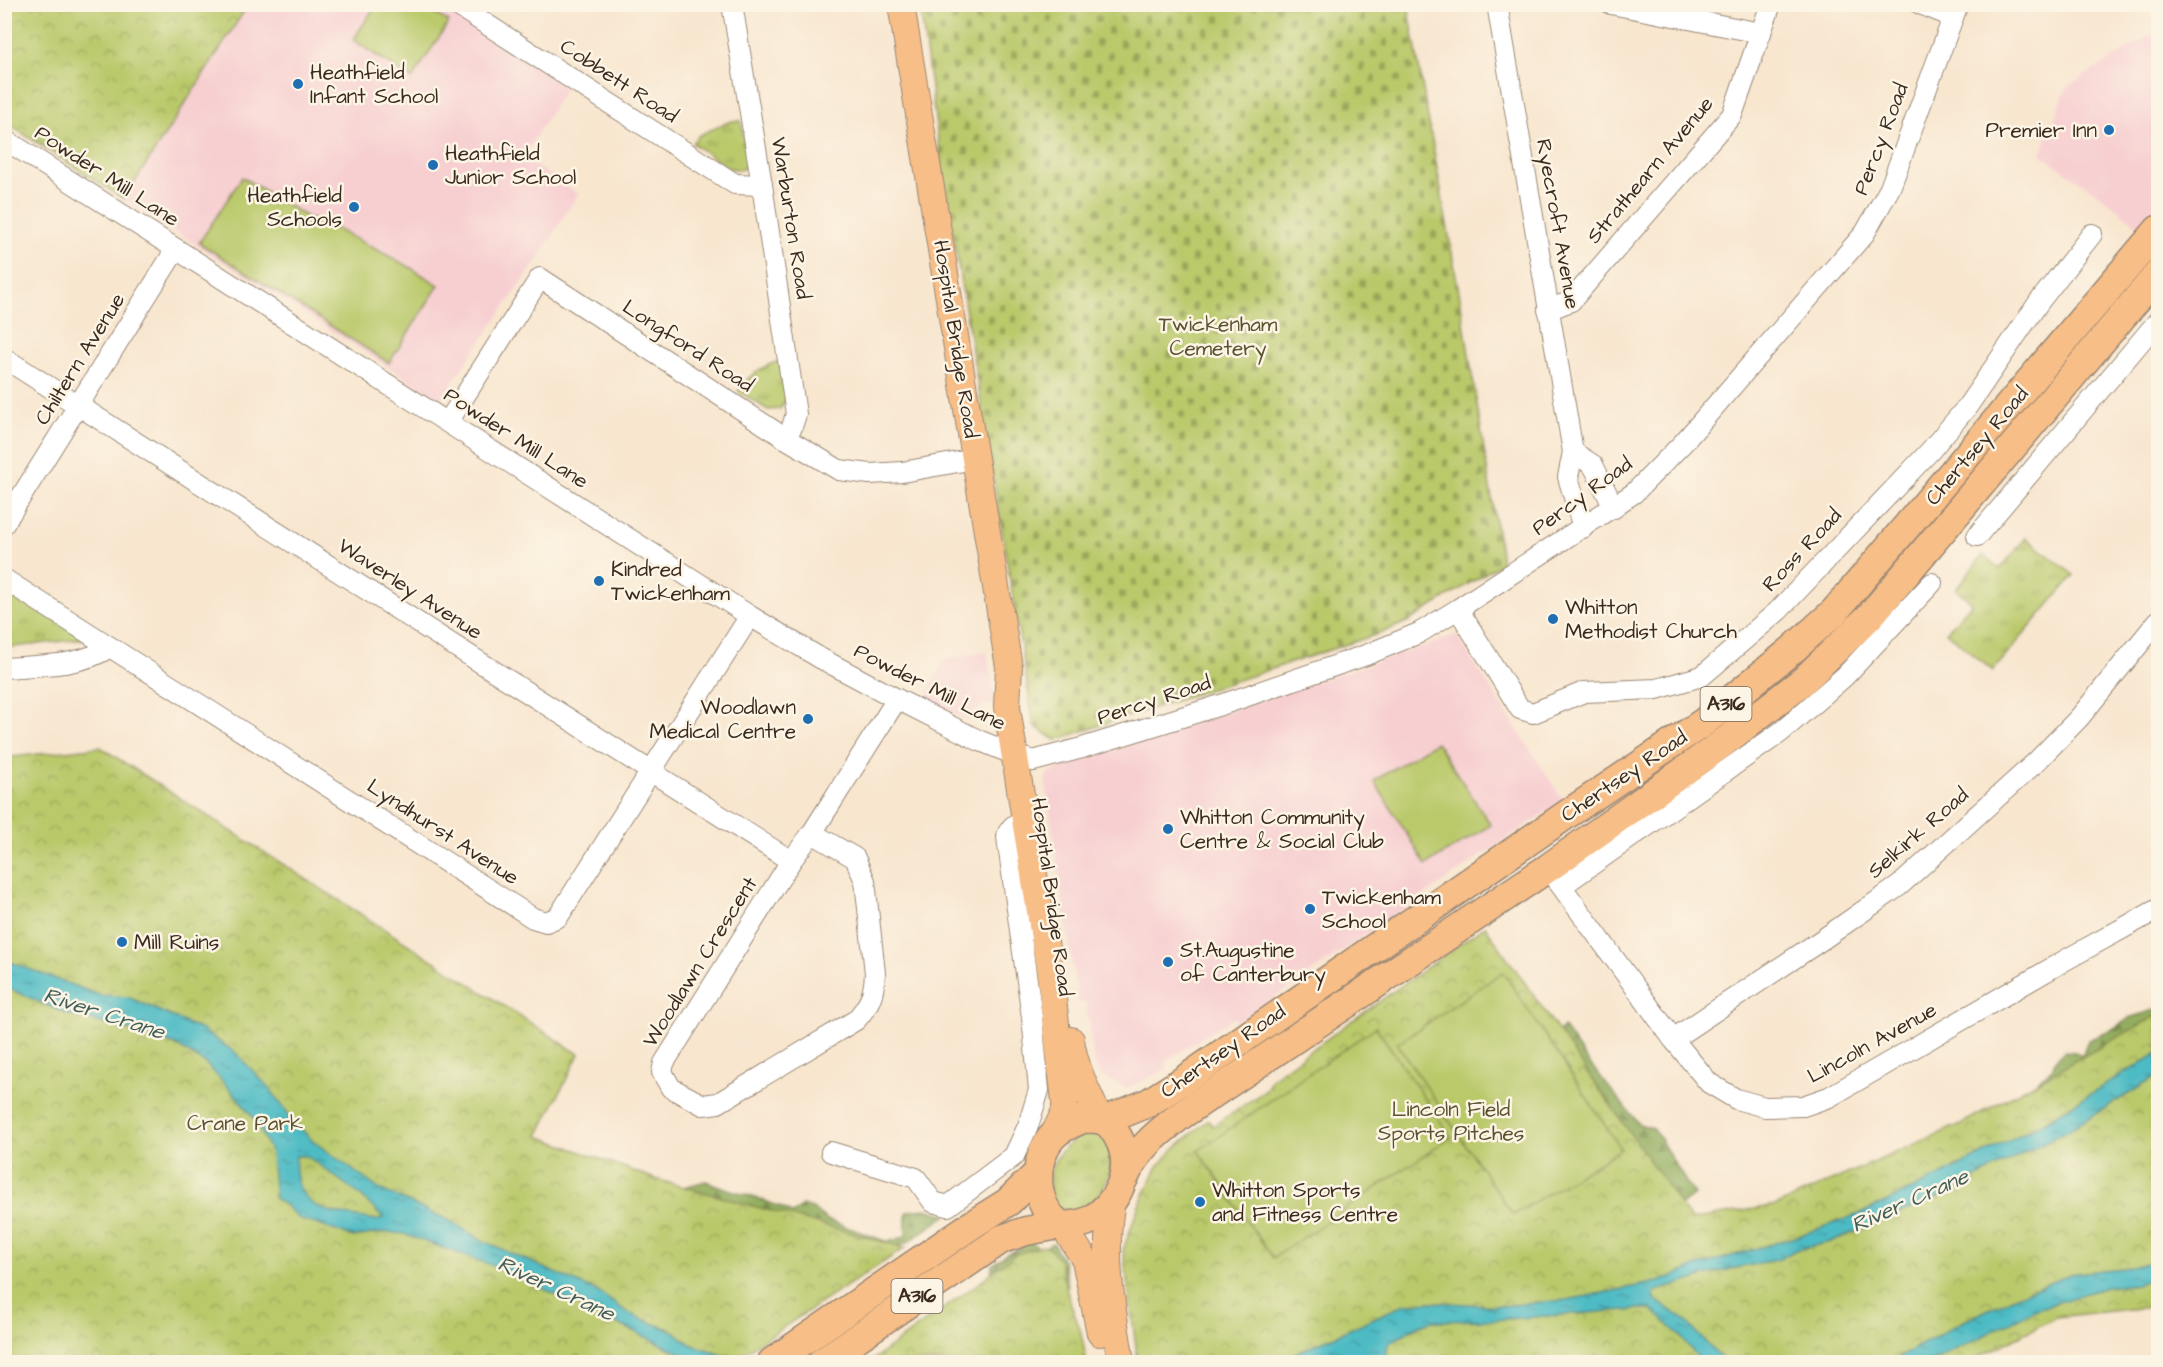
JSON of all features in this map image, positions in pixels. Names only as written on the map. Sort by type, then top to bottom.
[{"type":"highway","name":"Chertsey Road","points":[[1102,1120],[1148,1103],[1184,1080],[1704,722],[1792,650],[1834,612],[2158,230]]},
{"type":"highway","name":"Chertsey Road","points":[[1118,1189],[1131,1162],[1143,1146],[1180,1116],[1555,877],[1795,687],[1862,624],[2158,274]]},
{"type":"highway","name":"A316","points":[[1061,1225],[1046,1212],[1039,1195],[1038,1173],[1042,1157],[1053,1136],[1065,1126],[1083,1119],[1102,1120]]},
{"type":"highway","points":[[1102,1120],[1112,1128],[1124,1148],[1126,1163],[1118,1189]]},
{"type":"highway","name":"A316","points":[[778,1359],[1008,1202],[1038,1173]]},
{"type":"highway","name":"A316","points":[[822,1362],[1002,1239],[1026,1231],[1061,1225],[1077,1225],[1089,1221],[1118,1189]]},
{"type":"main road","name":"Hospital Bridge Road","points":[[902,4],[1010,674],[1024,705],[1024,818],[1065,1102],[1065,1111],[1053,1136]]},
{"type":"main road","name":"Hospital Bridge Road","points":[[1024,758],[1052,1014],[1073,1053],[1086,1089],[1102,1120]]},
{"type":"main road","points":[[1118,1189],[1107,1226],[1107,1257],[1121,1362]]},
{"type":"main road","points":[[1061,1225],[1085,1260],[1105,1362]]},
{"type":"street","name":"Cobbett Road","points":[[455,4],[735,184],[762,186]]},
{"type":"street","name":"Warburton Road","points":[[732,4],[796,414],[785,438]]},
{"type":"street","name":"Ryecroft Avenue","points":[[1497,4],[1573,452],[1568,477],[1583,528]]},
{"type":"street","points":[[1611,4],[1761,33]]},
{"type":"street","name":"Strathearn Avenue","points":[[1548,310],[1571,301],[1732,115],[1771,4]]},
{"type":"street","points":[[1920,4],[1955,10]]},
{"type":"street","name":"Percy Road","points":[[1024,758],[1082,748],[1196,713],[1366,655],[1419,633],[1634,493],[1662,466],[1864,233],[1890,188],[1955,10]]},
{"type":"street","name":"Powder Mill Lane","points":[[4,139],[750,616],[820,658],[897,699],[978,740],[1024,758]]},
{"type":"street","name":"Ross Road","points":[[1458,609],[1520,709],[1533,713],[1584,692],[1657,689],[1702,676],[1778,611],[1930,451],[1967,407],[2039,302],[2092,234]]},
{"type":"street","name":"Chiltern Avenue","points":[[4,524],[176,249]]},
{"type":"street","name":"Longford Road","points":[[447,422],[540,278],[785,438],[839,470],[870,474],[902,472],[975,459]]},
{"type":"street","points":[[1977,536],[2158,321]]},
{"type":"street","name":"Waverley Avenue","points":[[4,358],[790,861]]},
{"type":"street","points":[[1573,452],[1593,465],[1614,508]]},
{"type":"street","name":"Lyndhurst Avenue","points":[[4,579],[533,918],[546,922],[558,917],[750,616]]},
{"type":"street","name":"Chertsey Road","points":[[1555,877],[1781,732],[1845,676],[1932,583]]},
{"type":"street","name":"Selkirk Road","points":[[1673,1039],[1899,886],[2065,733],[2158,621]]},
{"type":"street","points":[[4,668],[78,661],[98,655],[110,647]]},
{"type":"street","name":"Woodlawn Crescent","points":[[812,833],[855,858],[865,881],[875,973],[869,1005],[856,1020],[718,1103],[703,1105],[671,1088],[662,1072],[664,1063],[790,861],[812,833],[897,699]]},
{"type":"street","name":"Lincoln Avenue","points":[[1555,877],[1673,1039],[1708,1083],[1736,1099],[1765,1107],[1803,1106],[1829,1097],[2158,909]]},
{"type":"street","points":[[831,1152],[916,1178],[933,1202],[948,1206],[1014,1156],[1028,1126],[1039,1090],[1052,1014]]},
{"type":"shaded area","name":"Heathfield Schools","points":[[248,5],[437,5],[566,87],[523,157],[578,194],[536,262],[440,400],[124,199]]},
{"type":"shaded area","points":[[2158,33],[2158,203],[2138,226],[2113,205],[2041,154],[2067,87],[2151,35]]},
{"type":"shaded area","name":"Twickenham School","points":[[1456,635],[1563,800],[1236,1024],[1235,1017],[1166,1060],[1167,1069],[1127,1088],[1101,1077],[1094,1063],[1086,1003],[1078,1002],[1045,780],[1049,772]]},
{"type":"shaded area","points":[[987,652],[995,703],[982,706],[969,721],[926,699],[944,659]]},
{"type":"green space","points":[[4,5],[248,5],[124,199],[5,122]]},
{"type":"green space","points":[[376,5],[421,5],[449,22],[412,79],[353,40]]},
{"type":"green space","name":"Twickenham Cemetery","points":[[920,5],[1408,5],[1460,298],[1502,563],[1409,621],[1381,633],[1056,740],[1034,726],[940,155]]},
{"type":"green space","points":[[731,121],[741,121],[747,158],[745,168],[738,170],[729,168],[692,143],[699,135]]},
{"type":"green space","points":[[242,177],[310,219],[321,221],[406,265],[439,285],[389,363],[199,243]]},
{"type":"green space","points":[[781,361],[786,399],[780,409],[768,410],[738,391],[757,372]]},
{"type":"green space","points":[[2026,538],[2074,575],[1993,671],[1946,632],[1972,603],[1956,589],[1983,555],[2000,569]]},
{"type":"green space","points":[[5,582],[90,638],[5,648]]},
{"type":"green space","points":[[1436,742],[1491,825],[1426,865],[1374,781]]},
{"type":"green space","name":"Crane Park","points":[[100,747],[579,1054],[538,1136],[655,1179],[905,1248],[730,1362],[5,1362],[4,758]]},
{"type":"green space","name":"Lincoln Field Sports Pitches","points":[[1485,926],[1691,1220],[1777,1205],[1961,1124],[2158,1015],[2158,1306],[2056,1317],[1969,1362],[1138,1362],[1123,1250],[1139,1205],[1157,1168],[1174,1149],[1208,1120],[1213,1126],[1266,1090],[1272,1078]]},
{"type":"green space","name":"Lincoln Field Sports Pitches","points":[[1503,972],[1621,1149],[1513,1215],[1397,1044]]},
{"type":"green space","points":[[2158,1009],[2158,1025],[2031,1086],[2052,1069],[2055,1061],[2064,1051],[2076,1052],[2082,1056],[2088,1040],[2108,1032],[2132,1017]]},
{"type":"green space","points":[[1376,1027],[1451,1137],[1273,1258],[1198,1151]]},
{"type":"green space","points":[[1563,1027],[1585,1058],[1639,1124],[1653,1128],[1694,1195],[1675,1210],[1555,1039]]},
{"type":"green space","points":[[1088,1132],[1100,1132],[1108,1144],[1111,1159],[1109,1174],[1103,1188],[1093,1200],[1081,1208],[1067,1210],[1053,1206],[1049,1181],[1052,1166],[1064,1148]]},
{"type":"green space","points":[[706,1181],[772,1204],[793,1214],[803,1205],[813,1209],[827,1220],[888,1242],[906,1236],[908,1211],[926,1209],[947,1215],[908,1242],[887,1251],[683,1187]]},
{"type":"green space","points":[[1026,1239],[1041,1249],[1053,1243],[1063,1260],[1068,1286],[1063,1291],[991,1279],[992,1265],[1008,1253],[1022,1248]]},
{"type":"green space","points":[[1042,1246],[1049,1248],[1059,1259],[1069,1299],[1080,1329],[1087,1362],[870,1362],[1014,1255]]},
{"type":"water","name":"River Crane","points":[[5,960],[99,995],[128,997],[202,1030],[236,1053],[270,1089],[294,1122],[313,1141],[379,1189],[448,1220],[479,1239],[598,1292],[630,1314],[675,1332],[690,1344],[743,1362],[699,1362],[497,1267],[404,1234],[386,1232],[354,1237],[298,1218],[275,1199],[271,1153],[255,1120],[206,1064],[176,1045],[67,1014],[5,987]],"holes":[[[296,1156],[307,1156],[360,1195],[383,1218],[377,1220],[331,1212],[318,1207],[308,1199],[300,1189],[296,1175]]]},
{"type":"water","name":"River Crane","points":[[2158,1053],[2158,1076],[2072,1128],[1941,1196],[1830,1242],[1795,1250],[1780,1259],[1718,1272],[1654,1292],[1655,1300],[1685,1320],[1721,1359],[1735,1362],[1702,1362],[1679,1335],[1651,1309],[1639,1309],[1492,1320],[1432,1321],[1417,1326],[1388,1344],[1386,1357],[1379,1362],[1277,1362],[1405,1304],[1430,1302],[1501,1306],[1567,1300],[1658,1282],[1695,1267],[1798,1236],[1862,1213],[1942,1175],[2039,1125]]},
{"type":"water","points":[[2158,1260],[2158,1276],[2137,1284],[2106,1287],[2037,1309],[1931,1362],[1891,1362],[1958,1324],[2021,1294],[2075,1273],[2132,1267]]},
{"type":"place","name":"Heathfield Infant School","points":[[298,84]]},
{"type":"place","name":"Premier Inn","points":[[2109,130]]},
{"type":"place","name":"Heathfield Junior School","points":[[433,165]]},
{"type":"place","name":"Heathfield Schools","points":[[354,207]]},
{"type":"place","name":"Kindred Twickenham","points":[[599,581]]},
{"type":"place","name":"Whitton Methodist Church","points":[[1553,619]]},
{"type":"place","name":"Woodlawn Medical Centre","points":[[808,719]]},
{"type":"place","name":"Whitton Community Centre & Social Club","points":[[1168,829]]},
{"type":"place","name":"Twickenham School","points":[[1310,909]]},
{"type":"place","name":"Mill Ruins","points":[[122,942]]},
{"type":"place","name":"St.Augustine of Canterbury","points":[[1168,962]]},
{"type":"place","name":"Whitton Sports and Fitness Centre","points":[[1200,1202]]}]
